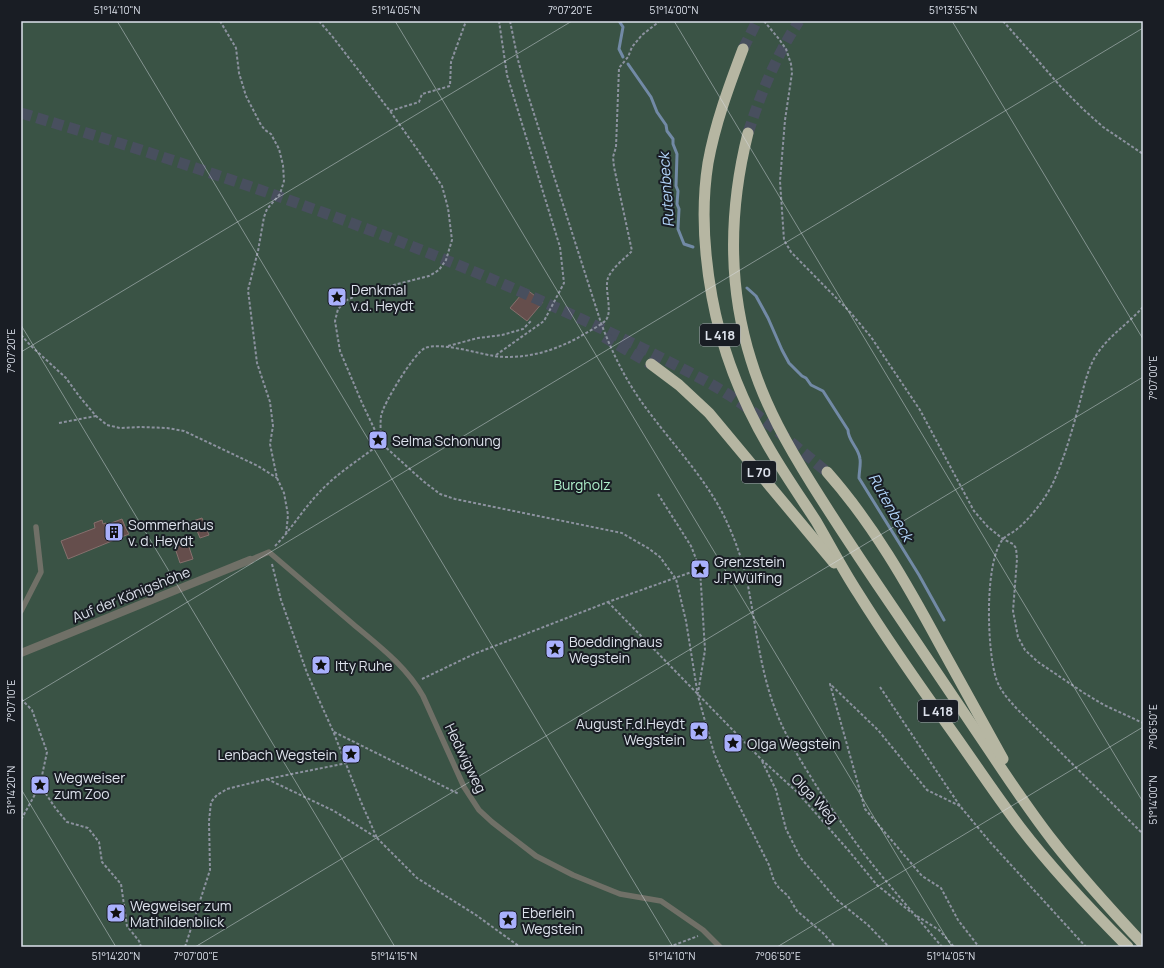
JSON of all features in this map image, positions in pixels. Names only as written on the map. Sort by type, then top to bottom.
[{"type":"highway","name":"L 418","points":[[743,49],[726,93],[715,132],[708,162],[704,216],[712,297],[716,317],[730,366],[750,414],[771,452],[815,521],[857,592],[934,705],[1021,828],[1083,902],[1128,947]]},
{"type":"highway","name":"L 418","points":[[748,133],[736,191],[734,215],[734,268],[736,292],[750,359],[761,390],[776,424],[786,443],[830,513],[1035,818],[1085,881],[1143,944]]},
{"type":"highway","name":"L 70","points":[[651,364],[688,392],[710,413],[857,592]]},
{"type":"highway","points":[[827,472],[847,495],[870,526],[915,599],[1035,818]]},
{"type":"street","name":"Auf der Königshöhe","points":[[21,653],[250,560]]},
{"type":"lane","points":[[21,611],[41,572],[36,528]]},
{"type":"lane","points":[[250,560],[269,552]]},
{"type":"lane","name":"Hedwigweg","points":[[269,552],[380,646],[415,682],[434,720],[456,772],[479,810],[492,822],[536,856],[573,875],[620,894],[661,901],[707,933],[720,947]]},
{"type":"path","points":[[220,21],[236,48],[239,73],[246,96],[261,125],[271,134],[279,149],[283,164],[284,181],[280,194],[267,209],[264,217],[258,251],[248,290],[257,363],[270,402],[273,426],[270,444],[277,478],[284,493],[288,515],[286,535]]},
{"type":"path","points":[[319,21],[390,111],[429,166],[442,186],[448,208],[452,240],[446,260],[439,270],[429,276],[362,293],[347,300],[338,309],[335,321],[340,351],[381,443],[423,481],[440,494],[455,499],[622,533],[648,548],[660,557],[676,579],[686,621],[698,696],[714,753],[723,774],[769,865],[774,881],[788,896],[792,905],[797,911],[824,934],[835,947]]},
{"type":"path","points":[[390,111],[419,102],[422,94],[450,86],[451,62],[466,21]]},
{"type":"path","points":[[495,356],[544,321],[564,283],[560,247],[507,75],[499,21]]},
{"type":"path","points":[[510,21],[518,60],[527,92],[610,348],[648,412],[708,488],[725,518],[739,552],[746,576],[763,670],[777,713],[788,738],[811,777],[865,856],[942,947]]},
{"type":"path","points":[[446,346],[495,356],[513,357],[532,355],[554,349],[571,341],[606,320],[609,314],[608,278],[613,270],[632,251],[613,157],[616,147],[619,68],[628,57],[632,47],[642,35],[659,21]]},
{"type":"path","points":[[764,21],[786,50],[791,64],[792,73],[785,120],[780,181],[783,228],[786,244],[791,252],[850,312],[871,337],[920,410],[974,511],[988,527],[1013,544],[1017,551],[1013,611],[1018,637],[1025,650],[1038,662],[1084,693],[1104,705],[1143,723]]},
{"type":"path","points":[[1002,21],[1083,110],[1103,127],[1143,154]]},
{"type":"path","points":[[1143,307],[1109,340],[1096,356],[1087,378],[1067,450],[1051,487],[1026,520],[1004,539],[996,554],[990,596],[988,626],[990,653],[996,679],[1004,694],[1018,710],[1143,834]]},
{"type":"path","points":[[381,443],[381,414],[405,370],[417,354],[426,348],[446,346],[524,329],[532,320]]},
{"type":"path","points":[[21,335],[66,378],[96,416],[107,425],[120,428],[167,428],[184,431],[258,466],[277,478]]},
{"type":"path","points":[[59,423],[96,416]]},
{"type":"path","points":[[377,838],[333,731],[307,673],[281,600],[269,552],[286,535],[316,495],[381,443]]},
{"type":"path","points":[[658,494],[691,546],[700,569],[700,596],[705,650],[698,696]]},
{"type":"path","points":[[415,682],[474,654],[608,602],[676,579],[700,569]]},
{"type":"path","name":"Olga Weg","points":[[608,602],[761,759],[798,792],[877,886],[916,915]]},
{"type":"path","points":[[960,806],[927,790],[878,730],[830,684],[865,809],[922,876],[941,888],[958,920],[979,947]]},
{"type":"path","points":[[880,687],[960,806],[990,842],[1086,947]]},
{"type":"path","points":[[21,699],[32,710],[47,752],[40,785],[21,820]]},
{"type":"path","points":[[333,731],[472,800]]},
{"type":"path","points":[[761,759],[776,790],[786,829],[800,857],[837,900],[868,925],[889,947]]},
{"type":"path","points":[[185,947],[210,870],[209,822],[211,802],[217,795],[227,789],[267,779],[346,763]]},
{"type":"path","points":[[267,779],[334,811],[377,838],[417,878],[476,915],[520,947]]},
{"type":"path","points":[[40,785],[56,809],[67,822],[88,828],[99,842],[102,862],[121,884],[127,926],[139,941],[141,947]]},
{"type":"path","points":[[916,915],[939,930],[954,947]]},
{"type":"path","points":[[669,947],[707,933]]},
{"type":"green space","name":"Burgholz","points":[[21,21],[1143,21],[1143,947],[21,947]]},
{"type":"building","points":[[526,289],[543,302],[527,321],[510,308]]},
{"type":"building","points":[[202,518],[209,535],[200,538],[193,521]]},
{"type":"building","points":[[122,519],[129,534],[68,559],[61,541],[95,528],[94,523],[102,520],[103,524],[106,523],[106,525]]},
{"type":"building","points":[[187,541],[193,559],[180,563],[174,545]]},
{"type":"waterway","name":"Rutenbeck","points":[[619,21],[623,27],[619,49],[623,57]]},
{"type":"waterway","name":"Rutenbeck","points":[[628,64],[651,97],[657,112],[673,139],[673,144],[677,154],[676,186],[678,191],[677,204],[679,209],[678,229],[684,244],[693,247]]},
{"type":"waterway","name":"Rutenbeck","points":[[747,288],[756,296],[789,363],[806,378],[811,385],[823,391],[848,430],[848,434],[859,455],[859,478],[919,575],[944,620]]},
{"type":"tunnel","points":[[743,49],[757,21]]},
{"type":"tunnel","points":[[748,133],[770,75],[783,48],[799,21]]},
{"type":"tunnel","points":[[21,113],[147,152],[334,216],[456,264],[517,290],[584,320],[720,389],[767,423],[827,472]]},
{"type":"tunnel","points":[[604,337],[651,364]]},
{"type":"place","name":"Denkmal v.d. Heydt","points":[[337,297]]},
{"type":"place","name":"Selma Schonung","points":[[378,440]]},
{"type":"place","name":"Sommerhaus v. d. Heydt","points":[[114,532]]},
{"type":"place","name":"Grenzstein J.P.Wülfing","points":[[700,569]]},
{"type":"place","name":"Boeddinghaus Wegstein","points":[[555,649]]},
{"type":"place","name":"Itty Ruhe","points":[[321,665]]},
{"type":"place","name":"August F.d.Heydt Wegstein","points":[[699,731]]},
{"type":"place","name":"Olga Wegstein","points":[[733,743]]},
{"type":"place","name":"Lenbach Wegstein","points":[[351,754]]},
{"type":"place","name":"Wegweiser zum Zoo","points":[[40,785]]},
{"type":"place","name":"Wegweiser zum Mathildenblick","points":[[116,913]]},
{"type":"place","name":"Eberlein Wegstein","points":[[508,920]]}]
